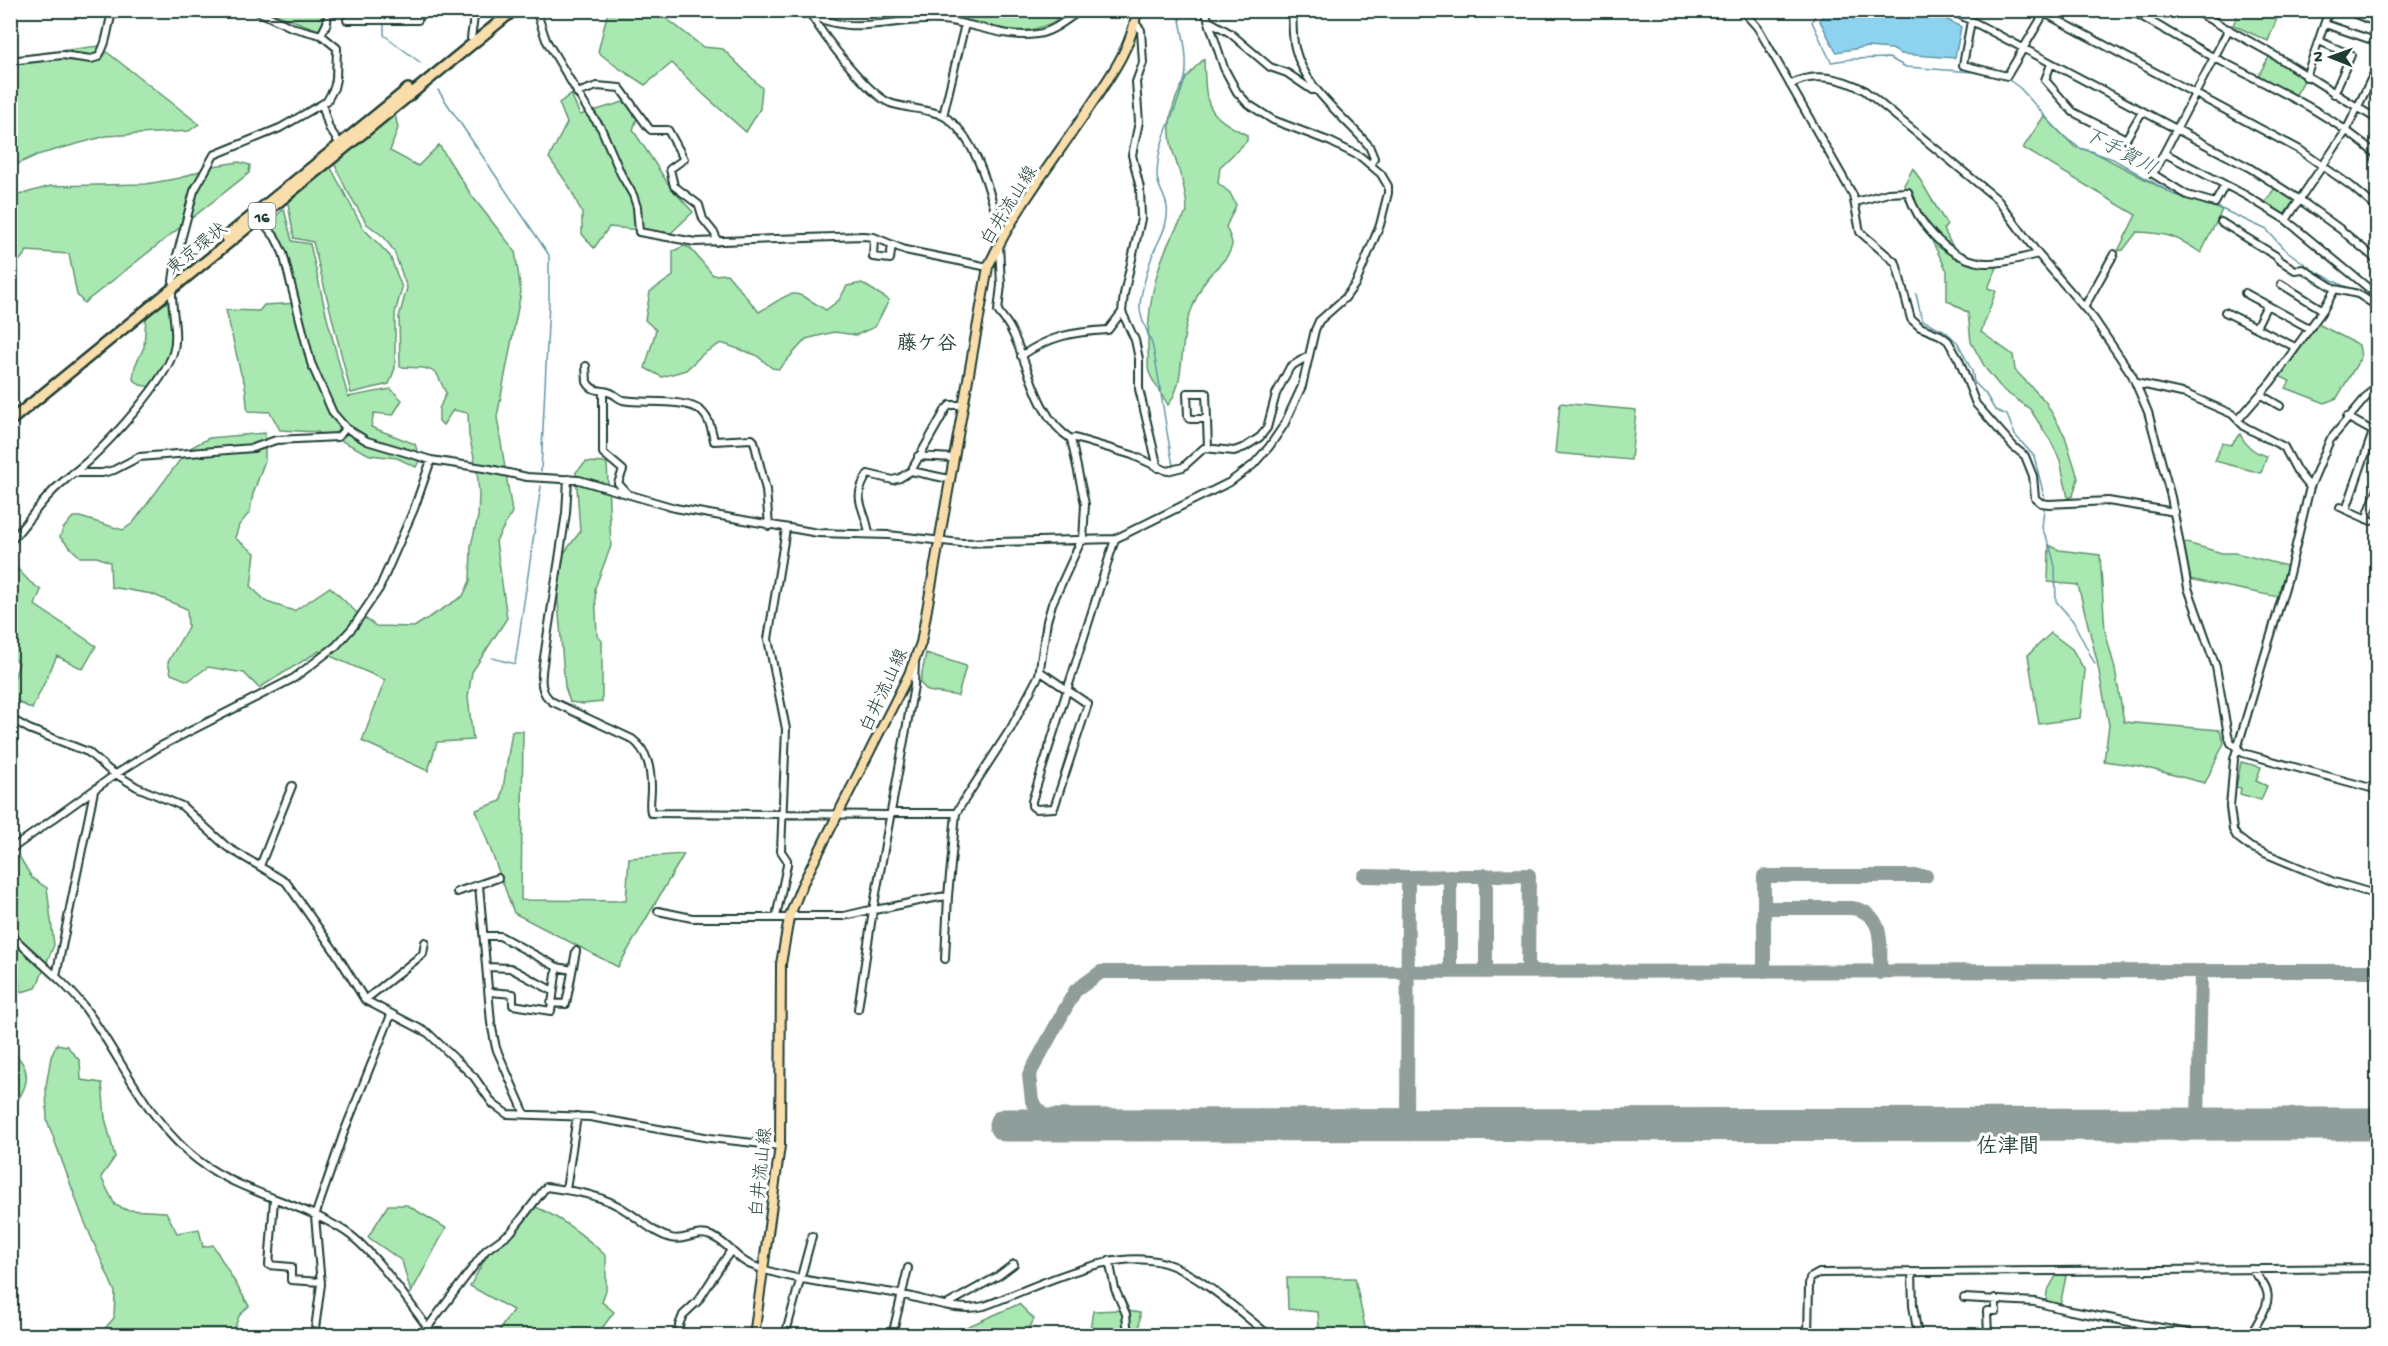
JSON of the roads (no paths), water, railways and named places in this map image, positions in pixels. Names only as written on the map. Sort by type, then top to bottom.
[{"type":"highway","name":"東京環状","points":[[258,215],[340,144],[505,10]]},
{"type":"highway","name":"東京環状","points":[[10,421],[258,215],[514,10]]},
{"type":"highway","name":"東京環状","points":[[10,414],[173,285]]},
{"type":"main road","name":"白井流山線","points":[[754,1335],[780,1146],[781,964],[789,917],[801,887],[915,660],[923,632],[988,267],[1000,241],[1117,65],[1135,23],[1137,10]]},
{"type":"street","points":[[10,61],[62,55],[91,59],[98,57],[106,45],[108,25],[113,10]]},
{"type":"street","points":[[10,542],[51,493],[104,445],[166,369],[176,344],[176,331],[171,309],[176,259],[194,191],[214,155],[272,132],[322,104],[331,95],[334,88],[338,50],[321,35],[291,27],[255,10]]},
{"type":"street","points":[[321,35],[327,23],[328,10]]},
{"type":"street","points":[[347,20],[418,21],[415,10]]},
{"type":"street","points":[[471,38],[475,10]]},
{"type":"street","points":[[536,10],[546,40],[577,93],[601,128],[633,195],[637,207],[639,232],[684,240],[717,242],[874,237],[892,245],[962,263],[988,267]]},
{"type":"street","points":[[804,10],[811,15],[864,84],[877,96],[908,108],[943,116],[960,130],[990,191],[1000,241],[1001,285],[998,311],[1011,329],[1038,396],[1062,433],[1071,439],[1076,438],[1132,455],[1167,471],[1183,467],[1204,448],[1234,452],[1260,437],[1267,428],[1276,394],[1290,367],[1308,356]]},
{"type":"street","points":[[811,15],[842,25],[866,27],[931,20],[965,24],[1005,34],[1034,35],[1046,32],[1081,10]]},
{"type":"street","points":[[258,215],[280,246],[311,363],[333,413],[346,428],[367,441],[431,460],[490,469],[518,476],[579,480],[686,511],[786,529],[818,533],[939,539],[961,543],[1115,539],[1230,482],[1253,465],[1269,447],[1284,426],[1302,386],[1315,330],[1320,321],[1353,288],[1380,225],[1389,189],[1373,165],[1332,142],[1260,113],[1248,104],[1237,92],[1224,68],[1205,10]]},
{"type":"street","points":[[1292,10],[1295,49],[1316,90],[1369,146],[1374,158],[1373,165]]},
{"type":"street","points":[[1742,10],[1758,28],[1856,202],[1860,232],[1896,263],[1911,319],[1920,327],[1944,337],[1952,347],[1976,404],[2028,462],[2037,501],[2064,504],[2108,501],[2175,512]]},
{"type":"street","points":[[1951,10],[2250,168],[2340,229],[2378,261]]},
{"type":"street","points":[[2130,10],[2214,57],[2287,94],[2346,131],[2378,156]]},
{"type":"street","points":[[2193,10],[2229,29],[2378,120]]},
{"type":"street","points":[[2306,77],[2329,10]]},
{"type":"street","points":[[2345,10],[2378,23]]},
{"type":"street","points":[[1971,21],[1963,65],[2007,76],[2025,48],[2043,11],[2283,140],[2351,186],[2378,209]]},
{"type":"street","points":[[1209,21],[1230,33],[1270,67],[1287,73],[1311,90],[1316,90]]},
{"type":"street","points":[[1135,23],[1141,30],[1143,63],[1136,82],[1139,122],[1132,165],[1140,188],[1141,219],[1122,312],[1135,340],[1139,359],[1139,389],[1158,468]]},
{"type":"street","points":[[943,116],[965,24]]},
{"type":"street","points":[[2325,24],[2378,42]]},
{"type":"street","points":[[2225,185],[2215,203],[2187,195],[2153,174],[2229,29]]},
{"type":"street","points":[[2319,41],[2350,55],[2334,94]]},
{"type":"street","points":[[2051,64],[2045,80],[2073,112],[2126,139],[2142,112]]},
{"type":"street","points":[[2286,220],[2346,131],[2378,64]]},
{"type":"street","points":[[1790,85],[1803,77],[1825,78],[1841,80],[1864,90],[1997,200],[2038,254],[2085,306],[2136,383],[2148,412],[2175,512],[2188,588],[2216,667],[2231,743],[2237,750],[2378,789]]},
{"type":"street","points":[[577,93],[597,86],[620,88],[651,130],[668,130],[684,159],[670,169],[674,186],[699,205],[703,219],[715,234],[717,242]]},
{"type":"street","points":[[322,104],[329,128],[340,144]]},
{"type":"street","points":[[2164,153],[2286,220],[2378,296]]},
{"type":"street","points":[[1856,202],[1888,193],[1908,192],[1912,206],[1924,227],[1948,248],[1979,263],[2019,259],[2038,254]]},
{"type":"street","points":[[2221,222],[2270,251],[2295,270],[2303,269],[2335,289],[2358,294],[2378,307]]},
{"type":"street","points":[[874,237],[873,257],[890,259],[892,245]]},
{"type":"street","points":[[2085,306],[2114,254]]},
{"type":"street","points":[[2281,284],[2323,310]]},
{"type":"street","points":[[2239,419],[2261,394],[2323,310],[2335,289]]},
{"type":"street","points":[[2245,293],[2309,328]]},
{"type":"street","points":[[2256,327],[2267,305]]},
{"type":"street","points":[[1021,356],[1041,342],[1081,332],[1108,330],[1122,312]]},
{"type":"street","points":[[2225,312],[2295,347]]},
{"type":"street","points":[[586,366],[589,387],[611,393],[623,400],[661,402],[698,409],[703,412],[709,423],[714,441],[752,439],[766,490],[769,526]]},
{"type":"street","points":[[2136,383],[2186,394],[2232,414],[2245,427],[2283,447],[2297,471],[2310,487]]},
{"type":"street","points":[[2378,383],[2347,417],[2325,449],[2310,487],[2289,574],[2232,769],[2230,816],[2233,830],[2242,843],[2334,882],[2378,895]]},
{"type":"street","points":[[603,392],[603,453],[623,470],[618,483],[628,495]]},
{"type":"street","points":[[1206,419],[1190,419],[1187,393],[1206,393],[1208,448]]},
{"type":"street","points":[[2261,394],[2280,406]]},
{"type":"street","points":[[911,471],[946,409],[950,405],[962,405]]},
{"type":"street","points":[[2347,417],[2375,433],[2343,509],[2369,520],[2378,488]]},
{"type":"street","points":[[73,473],[108,472],[139,457],[252,448],[291,438],[338,437],[346,428]]},
{"type":"street","points":[[945,959],[956,813],[1011,728],[1041,672],[1047,621],[1052,604],[1082,541],[1084,504],[1071,439]]},
{"type":"street","points":[[918,456],[953,458]]},
{"type":"street","points":[[10,850],[116,774],[159,747],[294,678],[336,646],[353,627],[379,589],[414,509],[431,460]]},
{"type":"street","points":[[869,534],[858,498],[861,484],[868,474],[892,480],[911,471],[949,479]]},
{"type":"street","points":[[568,479],[566,513],[541,682],[547,698],[632,739],[641,746],[648,761],[651,813],[838,815],[956,813]]},
{"type":"street","points":[[776,917],[787,865],[787,860],[781,851],[786,729],[768,639],[786,529]]},
{"type":"street","points":[[1041,672],[1067,689],[1088,704],[1054,808],[1036,809],[1032,806],[1032,801],[1067,689],[1115,539]]},
{"type":"street","points":[[858,1009],[873,910],[914,687],[915,660]]},
{"type":"street","points":[[10,718],[28,729],[88,752],[137,787],[182,806],[227,847],[279,877],[294,891],[366,1000],[428,1033],[474,1077],[500,1110],[507,1114],[577,1116],[710,1138],[780,1146]]},
{"type":"street","points":[[260,866],[292,786]]},
{"type":"street","points":[[56,976],[94,791]]},
{"type":"street","points":[[457,892],[498,878]]},
{"type":"street","points":[[479,885],[491,1023],[496,1048],[525,1114]]},
{"type":"street","points":[[658,911],[692,918],[844,916],[911,904],[926,898],[948,896]]},
{"type":"street","points":[[10,934],[56,976],[83,1006],[146,1103],[171,1136],[190,1154],[238,1185],[315,1216],[347,1232],[358,1241],[434,1335]]},
{"type":"street","points":[[484,936],[500,936],[557,967],[572,970]]},
{"type":"street","points":[[366,1000],[423,954],[425,942]]},
{"type":"street","points":[[551,1003],[566,1004],[576,951]]},
{"type":"street","points":[[487,967],[510,968],[553,991]]},
{"type":"street","points":[[490,992],[513,994],[513,1005],[551,1011],[557,967]]},
{"type":"street","points":[[314,1335],[321,1282],[315,1216],[344,1132],[391,1015]]},
{"type":"street","points":[[566,1190],[577,1116]]},
{"type":"street","points":[[428,1327],[486,1250],[511,1232],[546,1187],[583,1192],[615,1205],[648,1227],[671,1238],[704,1234],[725,1242],[748,1264],[763,1270],[800,1279],[902,1294],[971,1308],[984,1306],[1109,1260],[1143,1258],[1174,1266],[1270,1335]]},
{"type":"street","points":[[274,1200],[269,1264],[291,1267],[291,1280],[321,1282]]},
{"type":"street","points":[[785,1335],[812,1236]]},
{"type":"street","points":[[680,1335],[679,1325],[683,1315],[698,1301],[731,1250]]},
{"type":"street","points":[[1109,1260],[1115,1289],[1126,1314],[1128,1335]]},
{"type":"street","points":[[947,1304],[998,1276],[1014,1264]]},
{"type":"street","points":[[892,1335],[908,1268]]},
{"type":"street","points":[[1808,1335],[1809,1284],[1813,1275],[2378,1268]]},
{"type":"street","points":[[2247,1335],[2254,1329],[2269,1302],[2268,1293],[2251,1269]]},
{"type":"street","points":[[1912,1272],[1913,1306],[1918,1335]]},
{"type":"street","points":[[1964,1298],[2035,1302],[2066,1310],[2204,1335]]},
{"type":"street","points":[[1988,1335],[1987,1311],[1996,1311],[1995,1298]]},
{"type":"water","points":[[1825,11],[1941,11],[1940,16],[1961,27],[1955,58],[1901,54],[1892,49],[1866,47],[1836,52],[1820,21]]},
{"type":"waterway","points":[[384,10],[384,18]]},
{"type":"waterway","points":[[1173,465],[1153,348],[1141,316],[1140,305],[1148,270],[1164,230],[1167,214],[1166,201],[1157,180],[1158,160],[1164,136],[1185,78],[1186,62],[1178,10]]},
{"type":"waterway","name":"下手賀川","points":[[1817,10],[1812,22],[1831,62],[1889,58],[1906,67],[1973,72],[2009,80],[2020,88],[2063,136],[2080,148],[2113,159],[2173,194],[2187,198]]},
{"type":"waterway","points":[[384,22],[384,35],[421,63]]},
{"type":"waterway","points":[[438,90],[549,255],[541,471]]},
{"type":"waterway","name":"下手賀川","points":[[2215,206],[2267,230],[2283,248],[2313,270],[2378,302]]},
{"type":"waterway","points":[[1916,294],[1922,320],[1945,331],[1958,343],[1972,371],[1974,382],[1985,393],[1995,410],[2007,415],[2015,435],[2034,456],[2045,500]]},
{"type":"waterway","points":[[492,658],[515,664],[541,486]]},
{"type":"waterway","points":[[2044,509],[2042,528],[2050,546],[2055,567],[2056,601],[2073,621],[2095,664]]},
{"type":"district","name":"藤ケ谷","points":[[927,342]]},
{"type":"district","name":"佐津間","points":[[2008,1145]]}]
